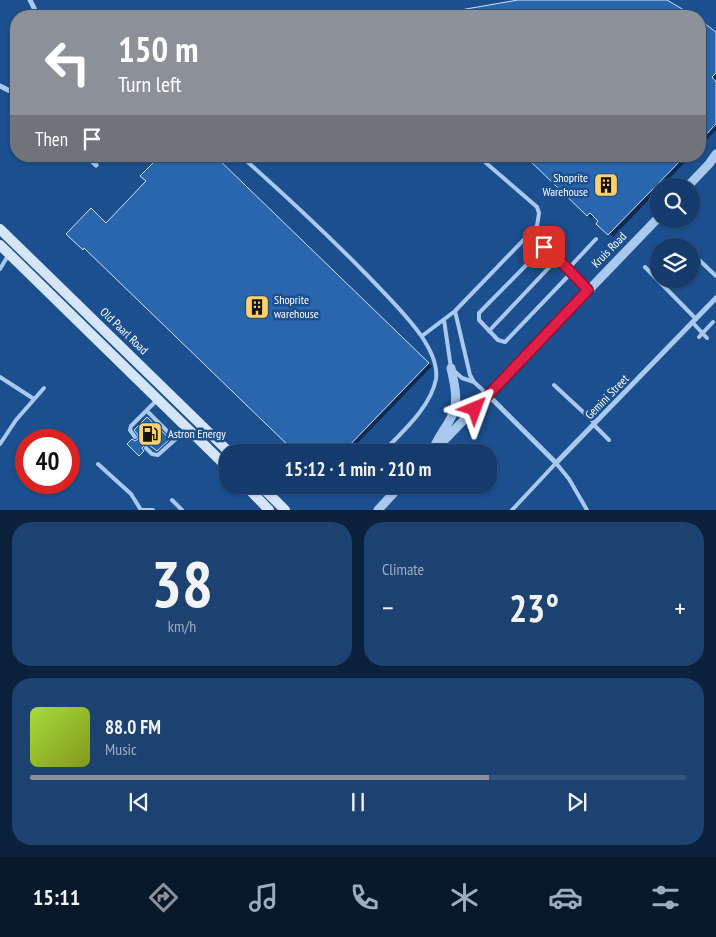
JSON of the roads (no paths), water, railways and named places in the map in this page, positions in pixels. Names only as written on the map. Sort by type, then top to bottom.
[{"type":"main road","name":"Old Paarl Road","points":[[0,228],[220,444]]},
{"type":"main road","name":"Old Paarl Road","points":[[0,245],[219,459]]},
{"type":"main road","points":[[254,494],[270,510]]},
{"type":"main road","points":[[269,494],[285,510]]},
{"type":"street","points":[[696,178],[713,162],[716,154]]},
{"type":"street","points":[[93,162],[96,165]]},
{"type":"street","name":"Kruis Road","points":[[441,444],[650,226]]},
{"type":"street","name":"Gemini Street","points":[[556,463],[716,298]]},
{"type":"street","points":[[435,444],[454,410],[455,393],[451,368]]},
{"type":"street","points":[[488,395],[556,463]]},
{"type":"street","points":[[378,510],[393,494]]},
{"type":"lane","points":[[249,162],[291,200],[356,264],[422,336],[435,365],[436,378],[432,392],[426,403],[390,444]]},
{"type":"lane","points":[[422,336],[455,311],[534,232],[539,220],[539,213],[536,207],[485,162]]},
{"type":"lane","points":[[568,268],[596,239]]},
{"type":"lane","points":[[0,269],[18,245]]},
{"type":"lane","points":[[572,272],[505,342],[498,340],[479,320],[479,314],[544,247],[549,249],[572,272],[588,290]]},
{"type":"lane","points":[[489,331],[558,258]]},
{"type":"lane","points":[[700,261],[716,276]]},
{"type":"lane","points":[[645,267],[708,338]]},
{"type":"lane","points":[[455,311],[467,365],[474,382]]},
{"type":"lane","points":[[444,320],[451,368],[462,378],[474,382],[488,395]]},
{"type":"lane","points":[[699,337],[714,322]]},
{"type":"lane","points":[[0,377],[34,399]]},
{"type":"lane","points":[[554,385],[610,440]]},
{"type":"lane","points":[[0,444],[16,420],[44,388]]},
{"type":"lane","points":[[135,436],[130,428],[167,390]]},
{"type":"lane","points":[[146,411],[175,439]]},
{"type":"lane","points":[[146,448],[152,454],[158,456],[175,439],[186,435],[197,438]]},
{"type":"lane","points":[[556,463],[569,478],[587,510]]},
{"type":"lane","name":"Gemini Street","points":[[512,510],[556,463]]},
{"type":"lane","points":[[98,464],[131,494],[141,510],[153,510]]},
{"type":"lane","points":[[172,500],[182,510]]},
{"type":"place","name":"Shoprite Warehouse","points":[[606,185]]},
{"type":"place","name":"Shoprite warehouse","points":[[257,307]]},
{"type":"place","name":"Astron Energy","points":[[150,434]]}]
